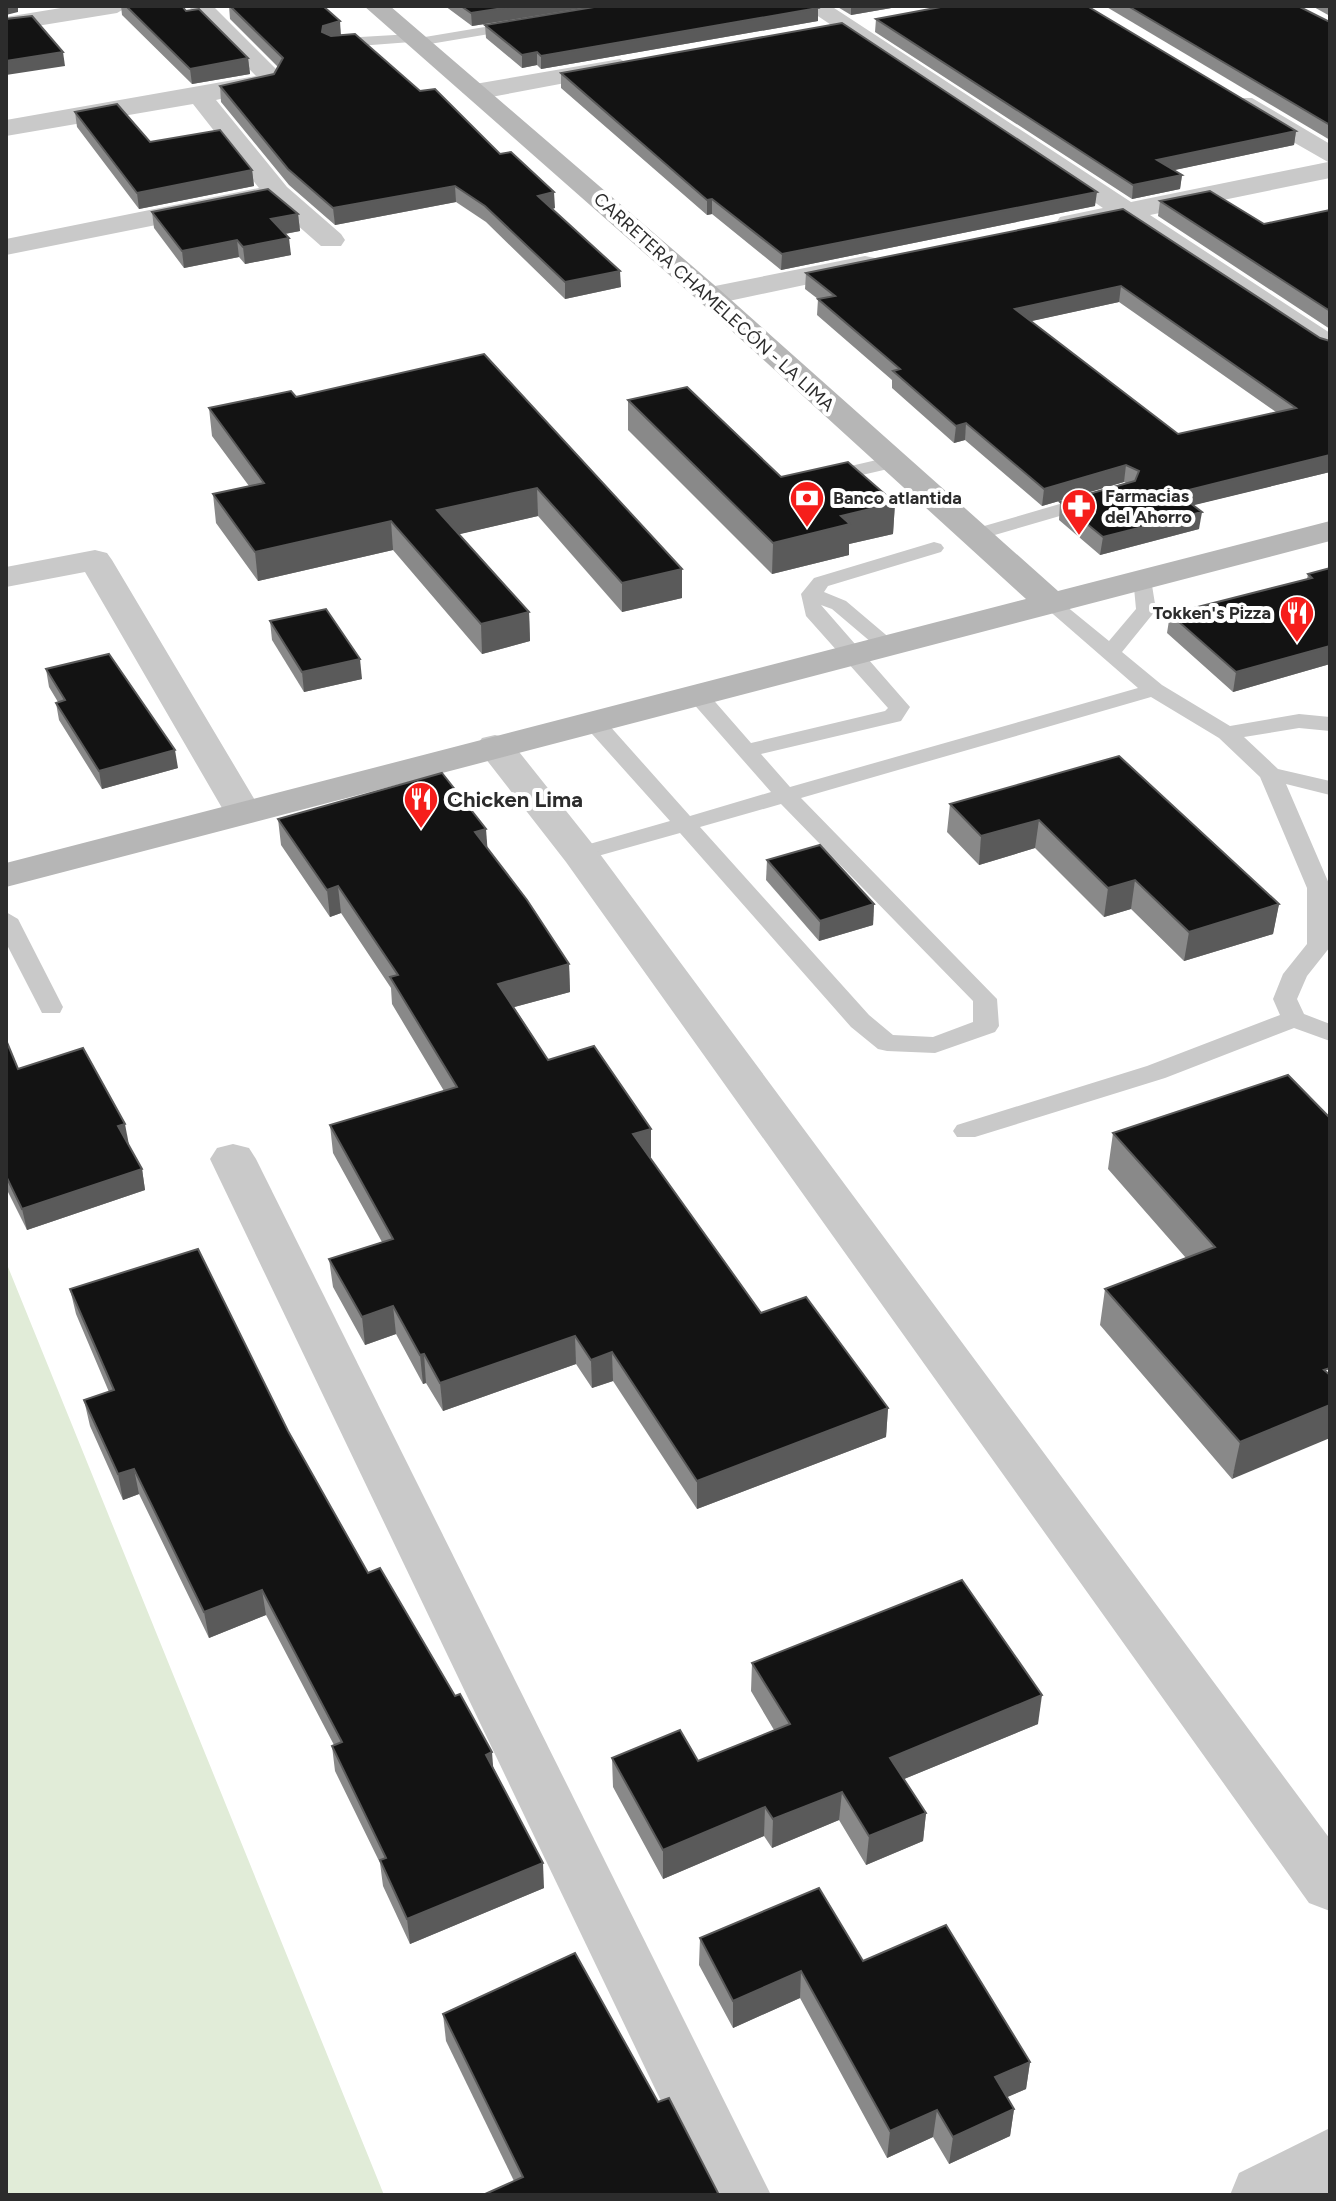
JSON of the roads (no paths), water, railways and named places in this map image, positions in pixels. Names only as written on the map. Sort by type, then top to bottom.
[{"type":"street","points":[[6,24],[117,6]]},
{"type":"street","points":[[6,128],[200,96],[266,81],[269,74],[200,6]]},
{"type":"street","name":"CARRETERA CHAMELECÓN - LA LIMA","points":[[376,6],[710,296],[1048,601]]},
{"type":"street","points":[[815,19],[846,26],[1330,346]]},
{"type":"street","points":[[846,26],[875,21]]},
{"type":"street","points":[[475,92],[645,62]]},
{"type":"street","points":[[1226,92],[1330,155]]},
{"type":"street","points":[[200,96],[277,193],[331,240]]},
{"type":"street","points":[[1051,227],[1330,170]]},
{"type":"street","points":[[6,247],[277,193]]},
{"type":"street","points":[[710,296],[896,258]]},
{"type":"street","points":[[6,875],[1048,601],[1330,531]]},
{"type":"street","points":[[6,577],[95,560],[243,812]]},
{"type":"street","points":[[495,746],[580,854],[1330,1885]]},
{"type":"street","points":[[233,1159],[739,2195]]},
{"type":"street","points":[[1262,2195],[1330,2158]]},
{"type":"lane","points":[[347,21],[367,37],[384,42],[537,22]]},
{"type":"lane","points":[[332,44],[367,37]]},
{"type":"lane","points":[[806,482],[894,462]]},
{"type":"lane","points":[[974,535],[1112,495]]},
{"type":"lane","points":[[868,648],[813,612],[809,604],[811,594],[821,582],[833,577],[934,548]]},
{"type":"lane","points":[[1112,651],[1146,610],[1143,577]]},
{"type":"lane","points":[[746,751],[893,716],[899,707],[875,676],[868,648],[839,605],[811,594]]},
{"type":"lane","points":[[1048,601],[1112,651],[1154,690],[1227,733],[1270,774],[1319,888],[1324,948],[1295,974],[1286,992],[1285,999],[1294,1019]]},
{"type":"lane","points":[[580,854],[1154,690]]},
{"type":"lane","points":[[592,720],[860,1021],[887,1043],[935,1045],[986,1026],[985,999],[785,795],[695,693]]},
{"type":"lane","points":[[1227,733],[1299,721],[1330,724]]},
{"type":"lane","points":[[1270,774],[1330,788]]},
{"type":"lane","points":[[6,919],[51,1007]]},
{"type":"lane","points":[[966,1131],[1156,1072],[1294,1019],[1330,1033]]},
{"type":"place","name":"Banco atlantida","points":[[807,529]]},
{"type":"place","name":"Farmacias del Ahorro","points":[[1079,537]]},
{"type":"place","name":"Tokken's Pizza","points":[[1297,644]]},
{"type":"place","name":"Chicken Lima","points":[[421,830]]}]
